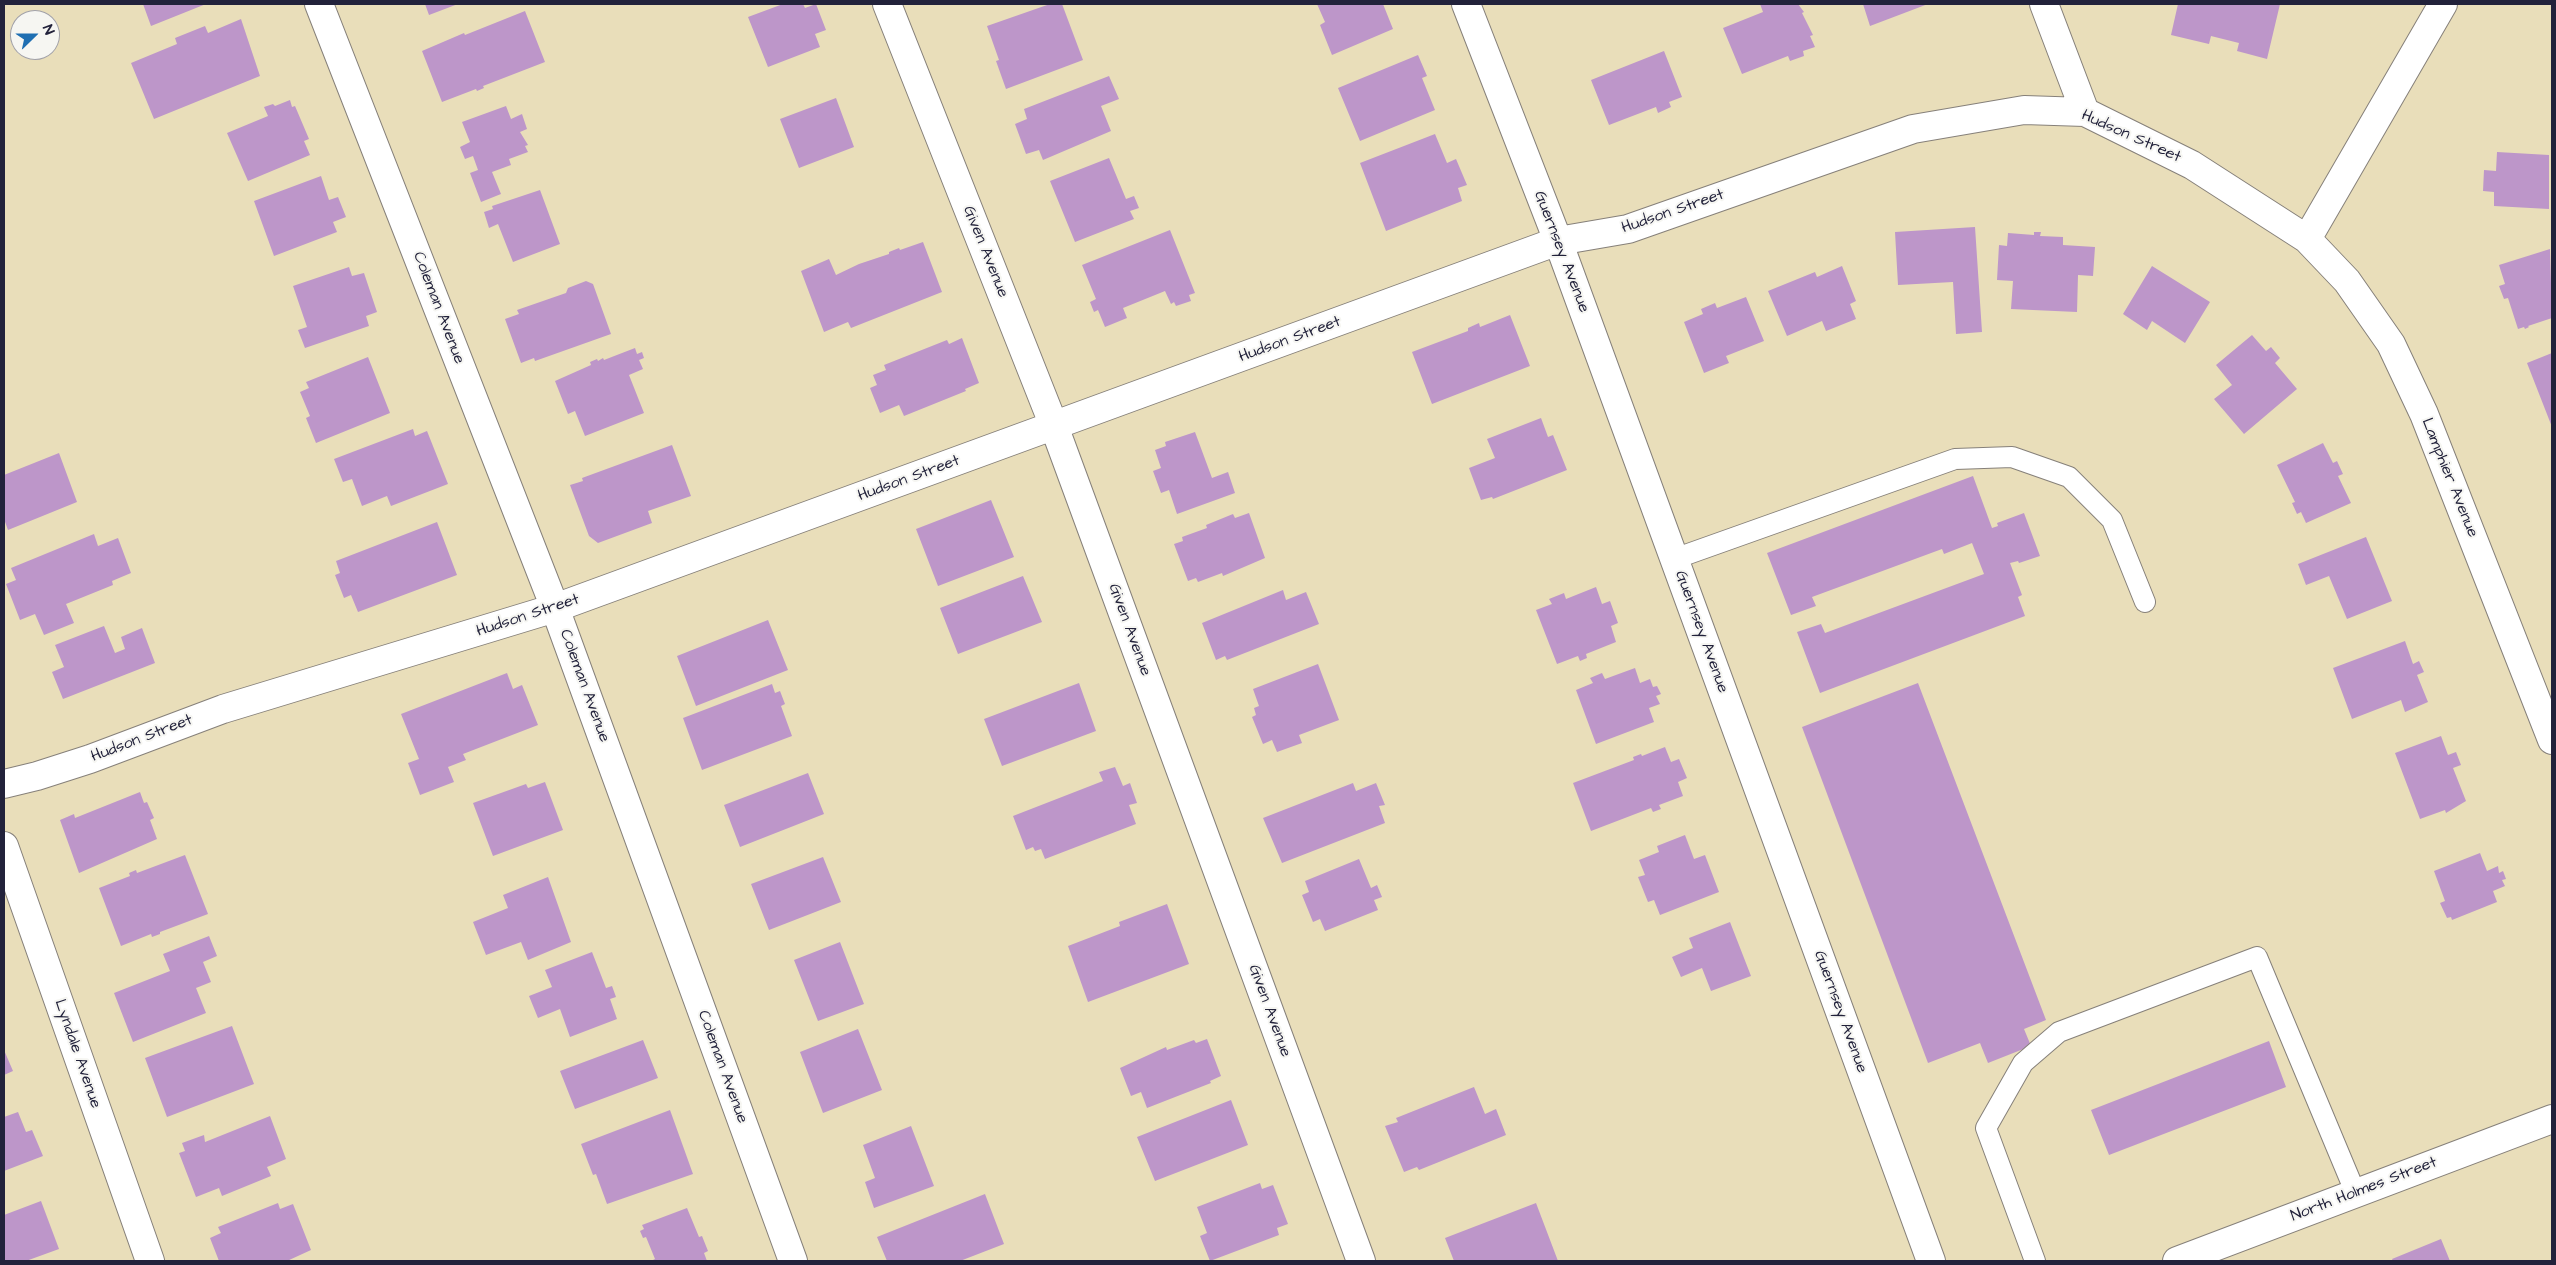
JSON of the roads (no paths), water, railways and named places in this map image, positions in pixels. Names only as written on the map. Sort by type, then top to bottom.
[{"type":"street","name":"Coleman Avenue","points":[[319,4],[555,608],[793,1261]]},
{"type":"street","name":"Given Avenue","points":[[887,4],[1054,426],[1362,1261]]},
{"type":"street","name":"Guernsey Avenue","points":[[1466,4],[1558,241],[1931,1261]]},
{"type":"street","points":[[2044,4],[2085,112]]},
{"type":"street","points":[[2307,239],[2442,4]]},
{"type":"street","name":"Hudson Street","points":[[4,784],[37,776],[90,759],[223,709],[555,608],[1558,241],[1628,229],[1912,129],[2024,110],[2085,112],[2192,165],[2307,239]]},
{"type":"street","name":"Lamphier Avenue","points":[[2307,239],[2347,281],[2391,344],[2424,414],[2552,740]]},
{"type":"street","name":"Lyndale Avenue","points":[[4,846],[150,1261]]},
{"type":"street","name":"North Holmes Street","points":[[2177,1261],[2552,1119]]},
{"type":"lane","points":[[1674,559],[1955,459],[2012,458],[2069,477],[2112,520],[2145,602]]},
{"type":"lane","points":[[2035,1261],[1986,1128],[2023,1063],[2059,1032],[2258,956],[2356,1194]]}]
